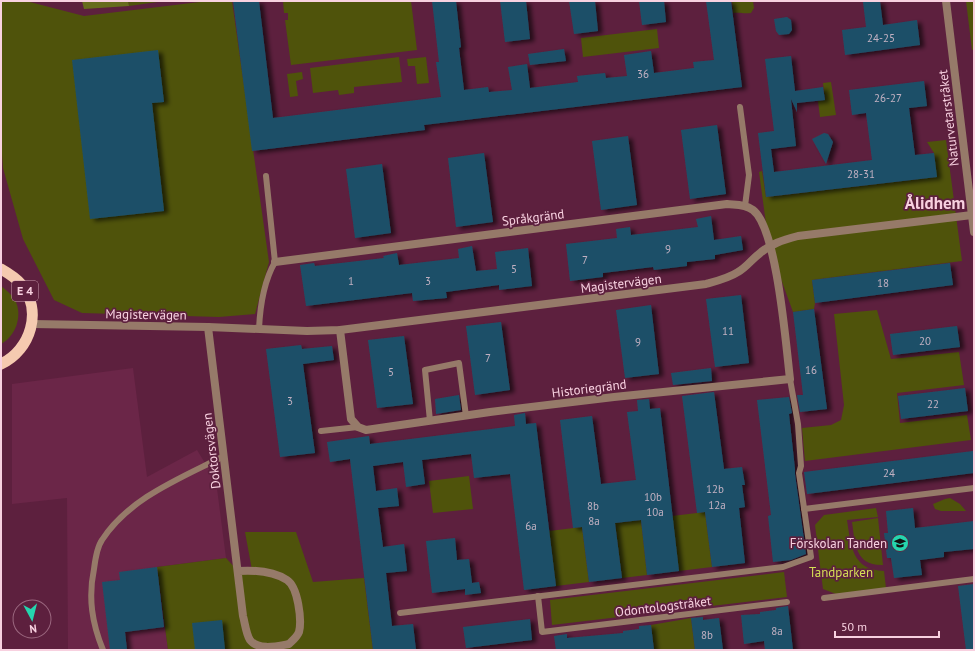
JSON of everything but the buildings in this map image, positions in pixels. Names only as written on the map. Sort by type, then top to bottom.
[{"type":"highway","name":"E 4","points":[[1,269],[12,275],[21,285],[29,298],[32,312],[32,324],[26,341],[18,352],[1,364]]},
{"type":"street","name":"Naturvetarstråket","points":[[946,1],[974,232]]},
{"type":"street","name":"Språkgränd","points":[[275,262],[727,204],[745,206]]},
{"type":"street","points":[[745,206],[760,218],[765,229],[775,263],[790,379]]},
{"type":"street","name":"Magistervägen","points":[[32,324],[307,331],[340,330],[706,284],[740,272],[758,254],[769,246],[785,239],[798,236],[972,215]]},
{"type":"street","name":"Doktorsvägen","points":[[208,328],[243,616],[250,640],[256,645],[263,646],[289,644],[298,633],[300,624],[297,600],[292,585],[287,580],[279,576],[252,570],[238,571]]},
{"type":"street","points":[[340,330],[351,419],[358,427]]},
{"type":"street","name":"Historiegränd","points":[[358,427],[366,430],[614,397],[790,379]]},
{"type":"lane","points":[[740,107],[749,175],[745,206]]},
{"type":"lane","points":[[259,329],[265,291],[271,269],[275,262],[266,176]]},
{"type":"lane","points":[[430,421],[425,370],[459,363],[466,416]]},
{"type":"lane","points":[[400,613],[783,566],[811,557],[799,473],[801,466],[798,424],[790,379]]},
{"type":"lane","points":[[321,431],[358,427]]},
{"type":"lane","points":[[103,650],[92,610],[90,586],[101,541],[132,507],[153,493],[224,456]]},
{"type":"lane","points":[[804,508],[974,488]]},
{"type":"lane","points":[[824,598],[974,579]]},
{"type":"lane","name":"Odontologstråket","points":[[538,596],[542,632],[787,602]]},
{"type":"shaded area","points":[[133,368],[147,477],[197,450],[216,481],[226,558],[157,567],[168,650],[68,650],[67,498],[12,504],[12,384]]},
{"type":"green space","points":[[1,1],[26,1],[84,16],[208,1],[232,1],[269,262],[255,314],[219,317],[82,313],[54,300],[23,239],[3,168],[1,141]]},
{"type":"green space","points":[[82,1],[128,1],[129,6],[84,9]]},
{"type":"green space","points":[[128,1],[165,1],[129,6]]},
{"type":"green space","points":[[283,1],[411,1],[417,50],[291,65],[285,20],[288,20],[288,13],[284,13]]},
{"type":"green space","points":[[732,1],[753,1],[754,8],[751,13],[733,13]]},
{"type":"green space","points":[[966,1],[974,1],[974,49],[972,50]]},
{"type":"green space","points":[[657,29],[659,48],[583,57],[581,38]]},
{"type":"green space","points":[[399,57],[402,82],[354,87],[354,93],[339,95],[338,90],[313,93],[310,68]]},
{"type":"green space","points":[[426,57],[429,83],[417,84],[415,66],[408,66],[407,59]]},
{"type":"green space","points":[[302,72],[303,79],[296,81],[298,96],[290,97],[287,74]]},
{"type":"green space","points":[[831,82],[836,115],[820,117],[818,101],[825,100],[823,83]]},
{"type":"green space","points":[[946,140],[962,261],[812,280],[815,303],[814,309],[793,312],[769,246],[759,172],[762,171],[766,197],[936,177],[934,153],[927,142]]},
{"type":"green space","points":[[1,286],[15,300],[18,318],[17,325],[11,336],[1,344]]},
{"type":"green space","points":[[877,310],[891,359],[959,352],[964,385],[897,393],[900,423],[967,415],[971,440],[805,461],[802,428],[831,425],[841,420],[844,405],[834,314]]},
{"type":"green space","points":[[469,476],[473,509],[433,513],[429,481]]},
{"type":"green space","points":[[950,498],[960,504],[966,511],[941,511],[935,509],[933,504]]},
{"type":"green space","name":"Tandparken","points":[[876,508],[878,517],[847,520],[850,539],[855,555],[865,566],[873,570],[884,571],[886,588],[836,594],[823,589],[815,525],[824,515]]},
{"type":"green space","points":[[705,512],[712,567],[679,571],[672,516]]},
{"type":"green space","points":[[878,518],[883,565],[867,562],[858,552],[852,522]]},
{"type":"green space","points":[[641,520],[647,575],[622,578],[615,523]]},
{"type":"green space","points":[[582,527],[589,582],[556,586],[549,531]]},
{"type":"green space","points":[[245,532],[296,532],[313,582],[364,578],[373,650],[168,650],[157,567],[226,558],[238,571],[252,570]]},
{"type":"green space","points":[[784,572],[787,597],[552,625],[550,600]]},
{"type":"green space","points":[[691,618],[695,650],[654,650],[651,625]]},
{"type":"place","name":"Förskolan Tanden","points":[[900,543]]},
{"type":"district","name":"Ålidhem","points":[[935,203]]}]
